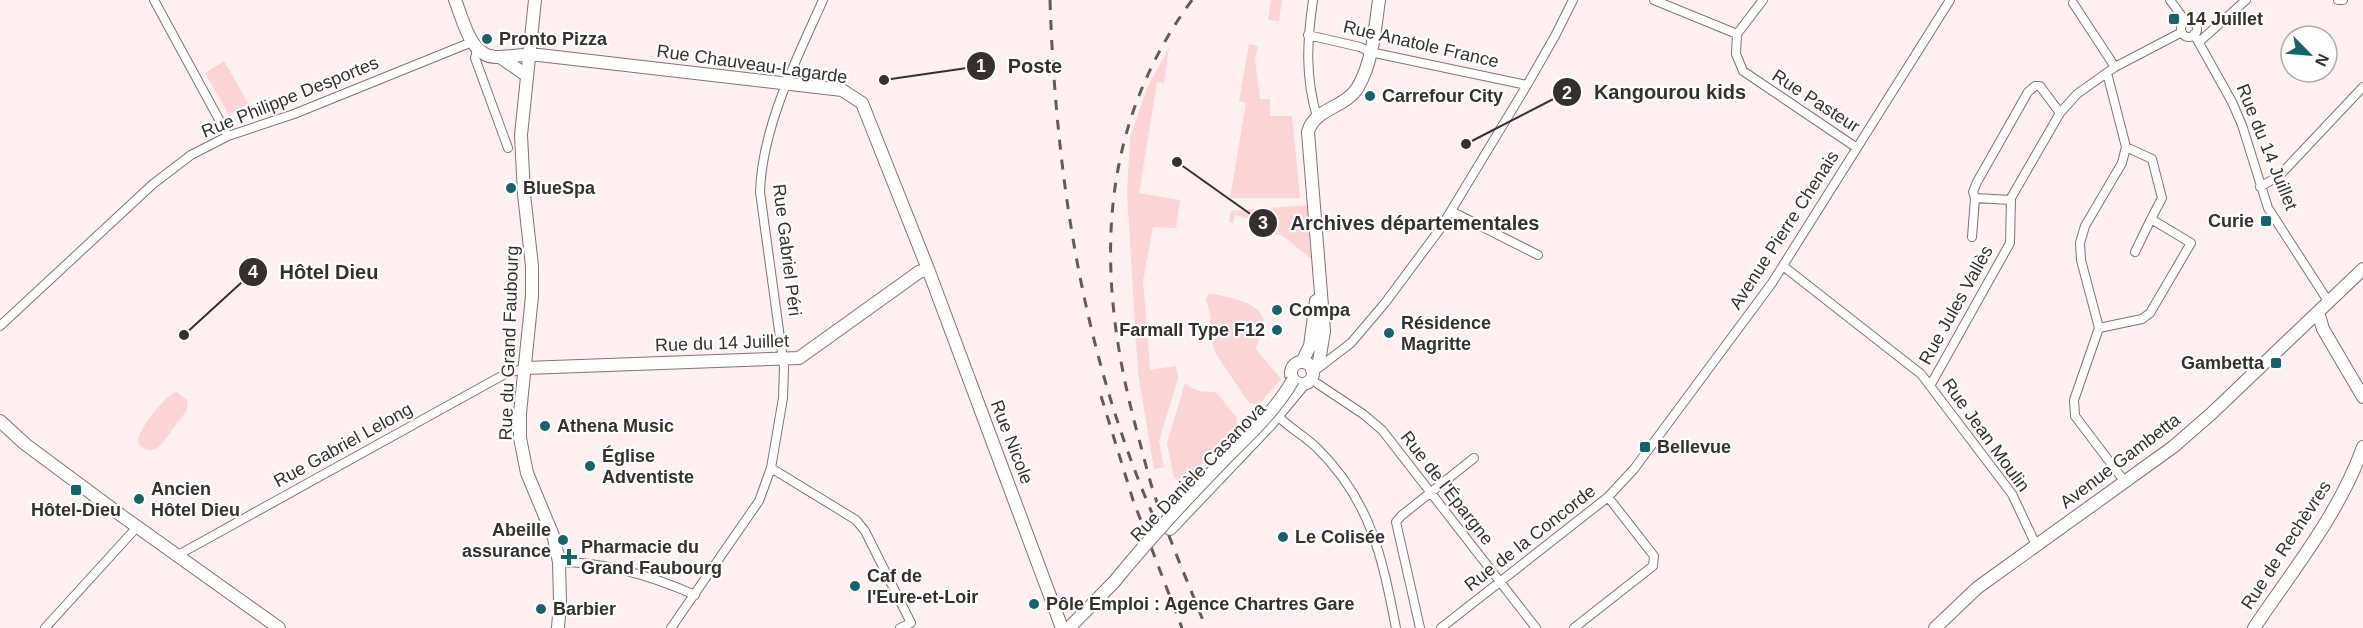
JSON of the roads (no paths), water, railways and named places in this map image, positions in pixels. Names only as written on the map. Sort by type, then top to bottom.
[{"type":"main road","points":[[455,0],[475,46],[492,57],[500,57],[526,75]]},
{"type":"main road","name":"Rue du Grand Faubourg","points":[[535,0],[528,54],[521,146],[532,266],[520,438],[527,473],[554,538],[559,562],[558,628]]},
{"type":"main road","points":[[1307,376],[1319,362],[1324,331],[1308,132],[1310,124],[1317,117],[1345,102],[1358,87],[1370,52],[1380,0]]},
{"type":"main road","name":"Rue Chauveau-Lagarde","points":[[500,57],[528,54],[842,90],[862,104],[928,269]]},
{"type":"main road","name":"Rue du 14 Juillet","points":[[526,368],[784,359],[805,355],[919,272],[928,269]]},
{"type":"main road","name":"Rue Nicole","points":[[928,269],[1062,628]]},
{"type":"main road","points":[[2328,301],[2363,269]]},
{"type":"main road","name":"Avenue Gambetta","points":[[1935,628],[1977,588],[2173,447],[2211,414],[2328,301]]},
{"type":"main road","points":[[2318,312],[2323,329],[2363,397]]},
{"type":"main road","name":"Rue Danièle Casanova","points":[[1069,628],[1170,529],[1278,416],[1307,376]]},
{"type":"main road","name":"Rue Danièle Casanova","points":[[1114,582],[1147,542],[1255,429],[1287,390],[1307,376]]},
{"type":"main road","points":[[0,421],[25,444],[279,628]]},
{"type":"main road","name":"Rue de Rechèvres","points":[[2254,628],[2325,523],[2340,498],[2363,448]]},
{"type":"street","points":[[154,0],[228,136]]},
{"type":"street","name":"Rue Gabriel Péri","points":[[672,628],[759,501],[771,468],[783,398],[784,359],[760,192],[761,167],[786,84],[823,0]]},
{"type":"street","points":[[1313,0],[1308,35],[1309,91],[1317,117]]},
{"type":"street","points":[[1307,376],[1351,343],[1385,303],[1450,211],[1527,86],[1573,0]]},
{"type":"street","points":[[1654,0],[1737,34],[1763,0]]},
{"type":"street","name":"Avenue Pierre Chenais","points":[[1634,469],[1783,266],[1950,0]]},
{"type":"street","points":[[2170,0],[2186,22],[2191,22],[2197,34]]},
{"type":"street","points":[[2186,22],[2182,25],[2181,32],[2187,37],[2211,31],[2246,0]]},
{"type":"street","points":[[2338,0],[2343,0]]},
{"type":"street","points":[[2073,3],[2115,68]]},
{"type":"street","points":[[2197,34],[2211,31]]},
{"type":"street","name":"Rue Jules Vallès","points":[[1930,386],[2010,243],[2011,200],[2060,113],[2077,94],[2107,73],[2181,32]]},
{"type":"street","name":"Rue Pasteur","points":[[1737,34],[1736,54],[1743,71],[1857,148]]},
{"type":"street","name":"Rue du 14 Juillet","points":[[2197,34],[2242,125],[2268,208],[2328,301]]},
{"type":"street","name":"Rue Anatole France","points":[[1308,35],[1360,47],[1370,52],[1527,86]]},
{"type":"street","points":[[475,46],[475,58],[508,148]]},
{"type":"street","name":"Rue Philippe Desportes","points":[[0,326],[153,184],[191,156],[228,136],[294,114],[475,46]]},
{"type":"street","points":[[2107,73],[2126,147],[2122,163],[2085,226],[2080,243],[2081,260],[2099,328],[2074,400],[2075,416],[2125,482]]},
{"type":"street","points":[[1972,237],[1975,198],[1973,192],[2028,92],[2040,86],[2060,113]]},
{"type":"street","points":[[2260,187],[2280,175],[2363,87]]},
{"type":"street","points":[[2126,147],[2152,159],[2162,198],[2135,252]]},
{"type":"street","points":[[1975,198],[2011,200]]},
{"type":"street","points":[[1450,211],[1538,255]]},
{"type":"street","points":[[2099,328],[2142,319],[2150,313],[2191,243],[2151,219]]},
{"type":"street","name":"Rue Jean Moulin","points":[[1783,266],[1921,374],[2012,494],[2036,545]]},
{"type":"street","name":"Rue Gabriel Lelong","points":[[178,555],[505,374],[526,368]]},
{"type":"street","name":"Rue de l'Épargne","points":[[1307,376],[1363,414],[1382,430],[1429,494],[1536,628]]},
{"type":"street","points":[[1278,416],[1317,448],[1351,487],[1374,532],[1396,628]]},
{"type":"street","points":[[1420,628],[1396,522],[1474,458]]},
{"type":"street","points":[[771,468],[856,520],[865,531],[911,623],[900,628]]},
{"type":"street","name":"Rue de la Concorde","points":[[1441,628],[1608,497],[1634,469]]},
{"type":"street","points":[[1574,628],[1653,566],[1654,556],[1608,497]]},
{"type":"street","points":[[45,628],[137,526]]},
{"type":"street","points":[[559,562],[627,570],[694,595]]},
{"type":"railway","points":[[1050,0],[1059,134],[1078,265],[1109,394],[1130,458],[1155,520]]},
{"type":"railway","points":[[1192,0],[1160,51],[1136,104],[1120,157],[1112,212],[1111,268],[1115,324],[1125,381],[1152,489],[1206,628]]},
{"type":"railway","points":[[1101,396],[1133,500],[1182,628]]},
{"type":"place","name":"14 Juillet","points":[[2174,19]]},
{"type":"place","name":"Pronto Pizza","points":[[487,39]]},
{"type":"place","name":"Poste","points":[[884,80]]},
{"type":"place","name":"Carrefour City","points":[[1370,96]]},
{"type":"place","name":"Kangourou kids","points":[[1466,144]]},
{"type":"place","name":"Archives départementales","points":[[1177,162]]},
{"type":"place","name":"BlueSpa","points":[[511,188]]},
{"type":"place","name":"Curie","points":[[2266,221]]},
{"type":"place","name":"Compa","points":[[1277,310]]},
{"type":"place","name":"Farmall Type F12","points":[[1277,330]]},
{"type":"place","name":"Résidence Magritte","points":[[1389,333]]},
{"type":"place","name":"Hôtel Dieu","points":[[184,335]]},
{"type":"place","name":"Gambetta","points":[[2276,363]]},
{"type":"place","name":"Athena Music","points":[[545,426]]},
{"type":"place","name":"Bellevue","points":[[1645,447]]},
{"type":"place","name":"Église Adventiste","points":[[590,466]]},
{"type":"place","name":"Hôtel-Dieu","points":[[76,490]]},
{"type":"place","name":"Ancien Hôtel Dieu","points":[[139,499]]},
{"type":"place","name":"Le Colisée","points":[[1283,537]]},
{"type":"place","name":"Abeille assurance","points":[[563,540]]},
{"type":"place","name":"Pharmacie du Grand Faubourg","points":[[569,557]]},
{"type":"place","name":"Caf de l'Eure-et-Loir","points":[[855,586]]},
{"type":"place","name":"Pôle Emploi : Agence Chartres Gare","points":[[1034,604]]},
{"type":"place","name":"Barbier","points":[[541,609]]}]
